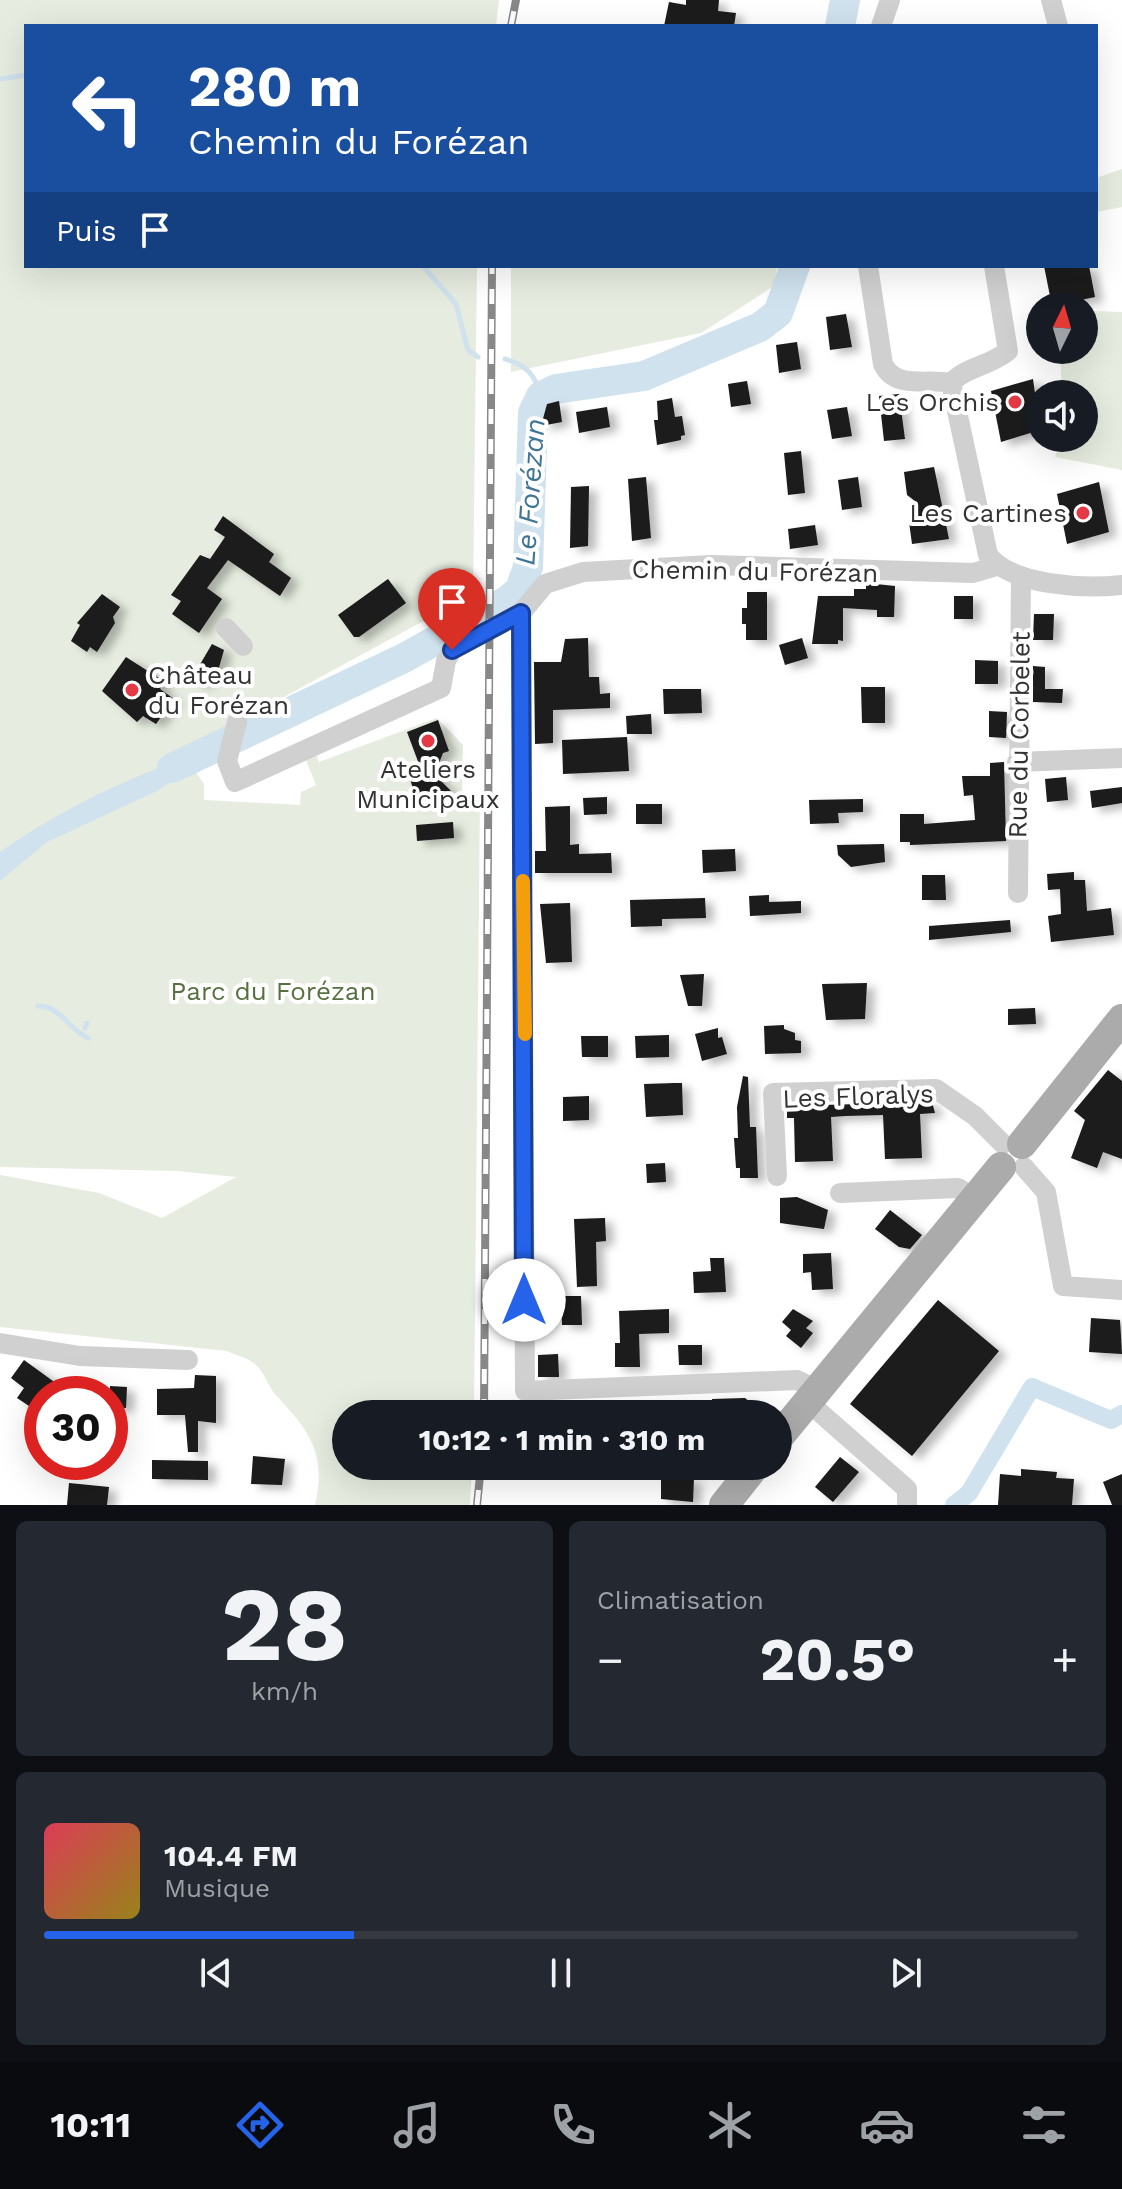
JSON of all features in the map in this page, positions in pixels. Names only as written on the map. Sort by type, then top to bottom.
[{"type":"main road","points":[[792,1421],[1122,1019]]},
{"type":"main road","points":[[724,1505],[744,1480]]},
{"type":"street","points":[[882,24],[890,0]]},
{"type":"street","points":[[1051,0],[1057,24]]},
{"type":"street","points":[[868,268],[883,364],[888,375],[903,382],[932,379],[951,383]]},
{"type":"street","points":[[951,383],[961,373],[999,358],[1008,351],[994,268]]},
{"type":"street","points":[[951,383],[988,555],[997,566],[1021,577],[1104,587],[1122,585]]},
{"type":"street","name":"Chemin du Forézan","points":[[237,722],[227,761],[235,782],[441,688],[446,661],[452,650],[521,613],[537,592],[554,579],[636,567],[711,565],[973,573],[997,566]]},
{"type":"street","name":"Rue du Corbelet","points":[[1018,893],[1021,577]]},
{"type":"street","points":[[521,613],[525,1391],[797,1380],[907,1489],[907,1505]]},
{"type":"street","points":[[226,628],[243,646]]},
{"type":"street","points":[[1017,762],[1122,758]]},
{"type":"street","name":"Les Floralys","points":[[777,1176],[773,1093],[936,1089],[975,1116],[1012,1155]]},
{"type":"street","points":[[1012,1155],[1046,1192],[1063,1286],[1122,1290]]},
{"type":"street","points":[[840,1193],[958,1188],[975,1199]]},
{"type":"street","points":[[0,1343],[80,1356],[188,1360]]},
{"type":"green space","name":"Parc du Forézan","points":[[0,0],[499,0],[496,24],[24,24],[24,268],[477,268],[473,594],[216,734],[209,763],[195,771],[204,784],[204,800],[300,805],[301,792],[316,785],[305,758],[316,754],[319,762],[437,718],[463,745],[462,793],[480,794],[474,1400],[332,1400],[332,1480],[471,1480],[470,1505],[315,1505],[319,1472],[313,1445],[258,1367],[227,1351],[0,1327],[0,1175],[99,1193],[162,1218],[236,1177],[177,1171],[0,1167]]},
{"type":"green space","points":[[1122,169],[1122,207],[1098,212],[1098,177]]},
{"type":"green space","points":[[511,268],[777,268],[774,286],[701,333],[511,372]]},
{"type":"green space","points":[[1098,311],[1122,312],[1122,470],[1055,457],[1057,452],[1098,452],[1098,380],[1061,380],[1061,364],[1098,364]]},
{"type":"water","points":[[205,745],[210,758],[155,792],[47,842],[0,881],[0,852],[19,839],[98,794],[161,767],[163,769]]},
{"type":"building","points":[[686,0],[719,0],[718,11],[736,13],[734,24],[664,24],[669,2],[686,5]]},
{"type":"building","points":[[1044,268],[1089,268],[1094,292],[1049,292]]},
{"type":"building","points":[[846,314],[852,347],[830,350],[826,317]]},
{"type":"building","points":[[797,342],[801,369],[779,373],[776,345]]},
{"type":"building","points":[[747,381],[751,404],[731,407],[728,384]]},
{"type":"building","name":"Les Orchis","points":[[1026,381],[1026,434],[1001,442],[991,391]]},
{"type":"building","points":[[899,394],[905,439],[884,441],[879,396]]},
{"type":"building","points":[[672,398],[675,417],[682,416],[685,435],[681,436],[681,440],[657,445],[654,420],[658,420],[657,401]]},
{"type":"building","points":[[559,401],[562,422],[541,426],[547,404]]},
{"type":"building","points":[[607,407],[610,427],[579,433],[576,412]]},
{"type":"building","points":[[847,407],[852,436],[832,439],[827,410]]},
{"type":"building","points":[[801,451],[805,493],[788,495],[784,453]]},
{"type":"building","points":[[934,467],[949,539],[912,544],[909,522],[918,521],[915,501],[907,495],[904,472]]},
{"type":"building","points":[[646,477],[651,538],[632,541],[628,479]]},
{"type":"building","points":[[858,477],[862,507],[842,510],[838,480]]},
{"type":"building","name":"Les Cartines","points":[[1099,482],[1109,532],[1067,544],[1057,494]]},
{"type":"building","points":[[589,486],[588,546],[570,548],[571,487]]},
{"type":"building","points":[[223,516],[274,554],[269,562],[291,578],[280,596],[228,560],[207,588],[222,599],[199,633],[172,614],[181,601],[171,595],[200,555],[210,559],[225,537],[214,530]]},
{"type":"building","points":[[815,525],[818,545],[790,549],[788,529]]},
{"type":"building","points":[[388,579],[406,603],[359,637],[354,637],[338,615]]},
{"type":"building","points":[[866,583],[895,586],[894,617],[877,617],[877,610],[843,608],[843,641],[838,640],[838,644],[812,644],[818,596],[854,596],[854,589],[866,589]]},
{"type":"building","points":[[747,592],[767,592],[767,640],[746,640],[742,608],[747,608]]},
{"type":"building","points":[[102,594],[120,607],[113,617],[115,623],[97,652],[90,647],[87,652],[71,641],[80,625],[77,623]]},
{"type":"building","points":[[954,596],[973,596],[973,619],[954,619]]},
{"type":"building","points":[[1034,614],[1054,614],[1053,640],[1033,640]]},
{"type":"building","points":[[588,638],[589,677],[599,677],[600,694],[610,693],[610,708],[553,710],[553,743],[535,744],[534,662],[561,662],[565,639]]},
{"type":"building","points":[[802,638],[808,658],[785,665],[779,645]]},
{"type":"building","points":[[212,644],[224,650],[218,671],[213,669],[202,685],[192,678]]},
{"type":"building","name":"Château du Forézan","points":[[126,657],[165,682],[160,689],[174,699],[156,724],[143,716],[137,722],[102,691]]},
{"type":"building","points":[[975,660],[998,661],[998,684],[975,684]]},
{"type":"building","points":[[1033,666],[1045,667],[1045,689],[1063,689],[1062,703],[1033,702]]},
{"type":"building","points":[[861,687],[885,687],[885,723],[862,723]]},
{"type":"building","points":[[663,689],[701,689],[702,713],[664,714]]},
{"type":"building","points":[[989,711],[1007,712],[1006,738],[989,737]]},
{"type":"building","points":[[651,714],[652,734],[627,734],[626,716]]},
{"type":"building","points":[[438,720],[449,751],[443,753],[439,763],[443,773],[434,774],[451,791],[417,803],[409,775],[402,775],[419,764],[407,732]]},
{"type":"building","points":[[627,737],[629,771],[563,774],[562,740]]},
{"type":"building","points":[[1004,762],[1006,841],[910,845],[910,842],[900,842],[900,814],[924,814],[924,824],[975,820],[973,795],[964,796],[962,776],[990,776],[990,763]]},
{"type":"building","points":[[1066,777],[1068,800],[1047,802],[1045,779]]},
{"type":"building","points":[[1122,787],[1122,803],[1092,808],[1090,791]]},
{"type":"building","points":[[607,797],[607,814],[584,815],[583,798]]},
{"type":"building","points":[[863,799],[863,812],[838,813],[839,823],[810,824],[809,800]]},
{"type":"building","points":[[636,804],[662,804],[662,824],[636,824]]},
{"type":"building","points":[[570,806],[570,845],[579,844],[579,854],[611,853],[612,873],[535,873],[535,851],[546,851],[545,807]]},
{"type":"building","points":[[453,822],[454,838],[417,841],[416,825]]},
{"type":"building","points":[[884,844],[885,862],[851,867],[838,855],[837,845]]},
{"type":"building","points":[[735,849],[736,871],[703,873],[702,850]]},
{"type":"building","points":[[1074,872],[1074,880],[1085,880],[1087,911],[1111,908],[1114,935],[1051,942],[1048,916],[1061,914],[1060,889],[1048,890],[1047,874]]},
{"type":"building","points":[[922,875],[945,875],[946,900],[922,900]]},
{"type":"building","points":[[769,895],[769,902],[801,901],[801,913],[750,916],[749,896]]},
{"type":"building","points":[[705,898],[706,918],[662,919],[662,926],[631,927],[630,900]]},
{"type":"building","points":[[570,903],[572,962],[546,963],[540,904]]},
{"type":"building","points":[[1010,920],[1011,932],[929,940],[929,926]]},
{"type":"building","points":[[704,974],[702,1006],[688,1006],[680,975]]},
{"type":"building","points":[[867,983],[865,1019],[826,1020],[822,984]]},
{"type":"building","points":[[1035,1008],[1036,1024],[1008,1025],[1008,1009]]},
{"type":"building","points":[[784,1025],[784,1029],[795,1033],[795,1040],[801,1041],[801,1053],[765,1054],[764,1026]]},
{"type":"building","points":[[718,1028],[718,1038],[722,1037],[727,1054],[702,1061],[695,1034]]},
{"type":"building","points":[[669,1035],[669,1057],[636,1058],[635,1036]]},
{"type":"building","points":[[581,1036],[608,1036],[608,1057],[582,1057]]},
{"type":"building","points":[[1108,1070],[1122,1081],[1122,1159],[1103,1152],[1097,1168],[1071,1158],[1085,1120],[1074,1111]]},
{"type":"building","points":[[743,1076],[748,1077],[750,1127],[756,1127],[758,1178],[740,1178],[740,1168],[736,1168],[734,1138],[738,1138],[737,1107]]},
{"type":"building","points":[[682,1083],[683,1115],[646,1117],[644,1084]]},
{"type":"building","points":[[589,1096],[589,1120],[563,1121],[563,1097]]},
{"type":"building","points":[[932,1102],[935,1113],[920,1114],[922,1158],[885,1159],[883,1115],[845,1116],[831,1117],[833,1161],[795,1162],[794,1118],[787,1118],[787,1106]]},
{"type":"building","points":[[665,1163],[666,1182],[647,1183],[646,1164]]},
{"type":"building","points":[[797,1197],[828,1210],[824,1229],[780,1223],[780,1198]]},
{"type":"building","points":[[890,1210],[922,1235],[910,1249],[899,1247],[875,1229]]},
{"type":"building","points":[[605,1218],[606,1241],[596,1242],[597,1286],[577,1287],[574,1219]]},
{"type":"building","points":[[831,1253],[833,1289],[812,1290],[811,1272],[803,1273],[803,1254]]},
{"type":"building","points":[[710,1258],[724,1258],[726,1292],[694,1293],[693,1272],[711,1271]]},
{"type":"building","points":[[561,1296],[581,1296],[582,1325],[562,1325]]},
{"type":"building","points":[[938,1300],[999,1351],[912,1456],[850,1404]]},
{"type":"building","points":[[669,1309],[669,1333],[639,1334],[640,1367],[615,1367],[615,1343],[620,1343],[619,1311]]},
{"type":"building","points":[[793,1309],[813,1321],[806,1328],[813,1333],[801,1348],[786,1336],[791,1330],[782,1322]]},
{"type":"building","points":[[1091,1318],[1120,1320],[1122,1354],[1089,1352]]},
{"type":"building","points":[[678,1345],[702,1345],[702,1365],[679,1365]]},
{"type":"building","points":[[558,1354],[559,1377],[538,1377],[538,1355]]},
{"type":"building","points":[[24,1360],[46,1376],[24,1376],[24,1388],[11,1378]]},
{"type":"building","points":[[195,1375],[216,1376],[216,1423],[198,1421],[198,1452],[188,1452],[185,1415],[157,1415],[157,1389],[194,1388]]},
{"type":"building","points":[[24,1388],[24,1403],[17,1398]]},
{"type":"building","points":[[745,1398],[748,1400],[712,1400]]},
{"type":"building","points":[[253,1456],[285,1459],[282,1485],[251,1484]]},
{"type":"building","points":[[840,1457],[859,1472],[833,1502],[815,1487]]},
{"type":"building","points":[[152,1460],[208,1461],[208,1480],[152,1479]]},
{"type":"building","points":[[1021,1469],[1057,1472],[1056,1478],[1074,1479],[1072,1505],[998,1505],[1000,1474],[1021,1476]]},
{"type":"building","points":[[1122,1474],[1122,1505],[1112,1505],[1103,1482]]},
{"type":"building","points":[[661,1480],[694,1480],[693,1502],[661,1499]]},
{"type":"building","points":[[69,1483],[109,1487],[107,1505],[67,1505]]},
{"type":"waterway","name":"Le Forézan","points":[[840,24],[845,0]]},
{"type":"waterway","points":[[0,79],[24,75]]},
{"type":"waterway","points":[[425,268],[456,304],[468,350],[478,357]]},
{"type":"waterway","name":"Le Forézan","points":[[172,768],[404,658],[508,600],[520,590],[528,567],[533,413],[541,396],[556,389],[644,376],[760,327],[778,313],[794,268]]},
{"type":"waterway","points":[[505,359],[529,372],[541,396]]},
{"type":"waterway","points":[[38,1006],[53,1010],[88,1038]]},
{"type":"waterway","points":[[85,1028],[87,1023]]},
{"type":"waterway","points":[[954,1505],[969,1493],[1032,1387],[1111,1420],[1122,1414]]},
{"type":"railway","points":[[511,24],[516,0]]},
{"type":"railway","points":[[484,1400],[492,268]]},
{"type":"railway","points":[[477,1505],[480,1480]]},
{"type":"slow traffic","points":[[523,881],[525,1034]]},
{"type":"place","name":"Les Orchis","points":[[1015,402]]},
{"type":"place","name":"Les Cartines","points":[[1083,513]]},
{"type":"place","name":"Château du Forézan","points":[[132,690]]},
{"type":"place","name":"Ateliers Municipaux","points":[[428,741]]},
{"type":"route","points":[[452,650],[521,613],[524,1300]]}]
